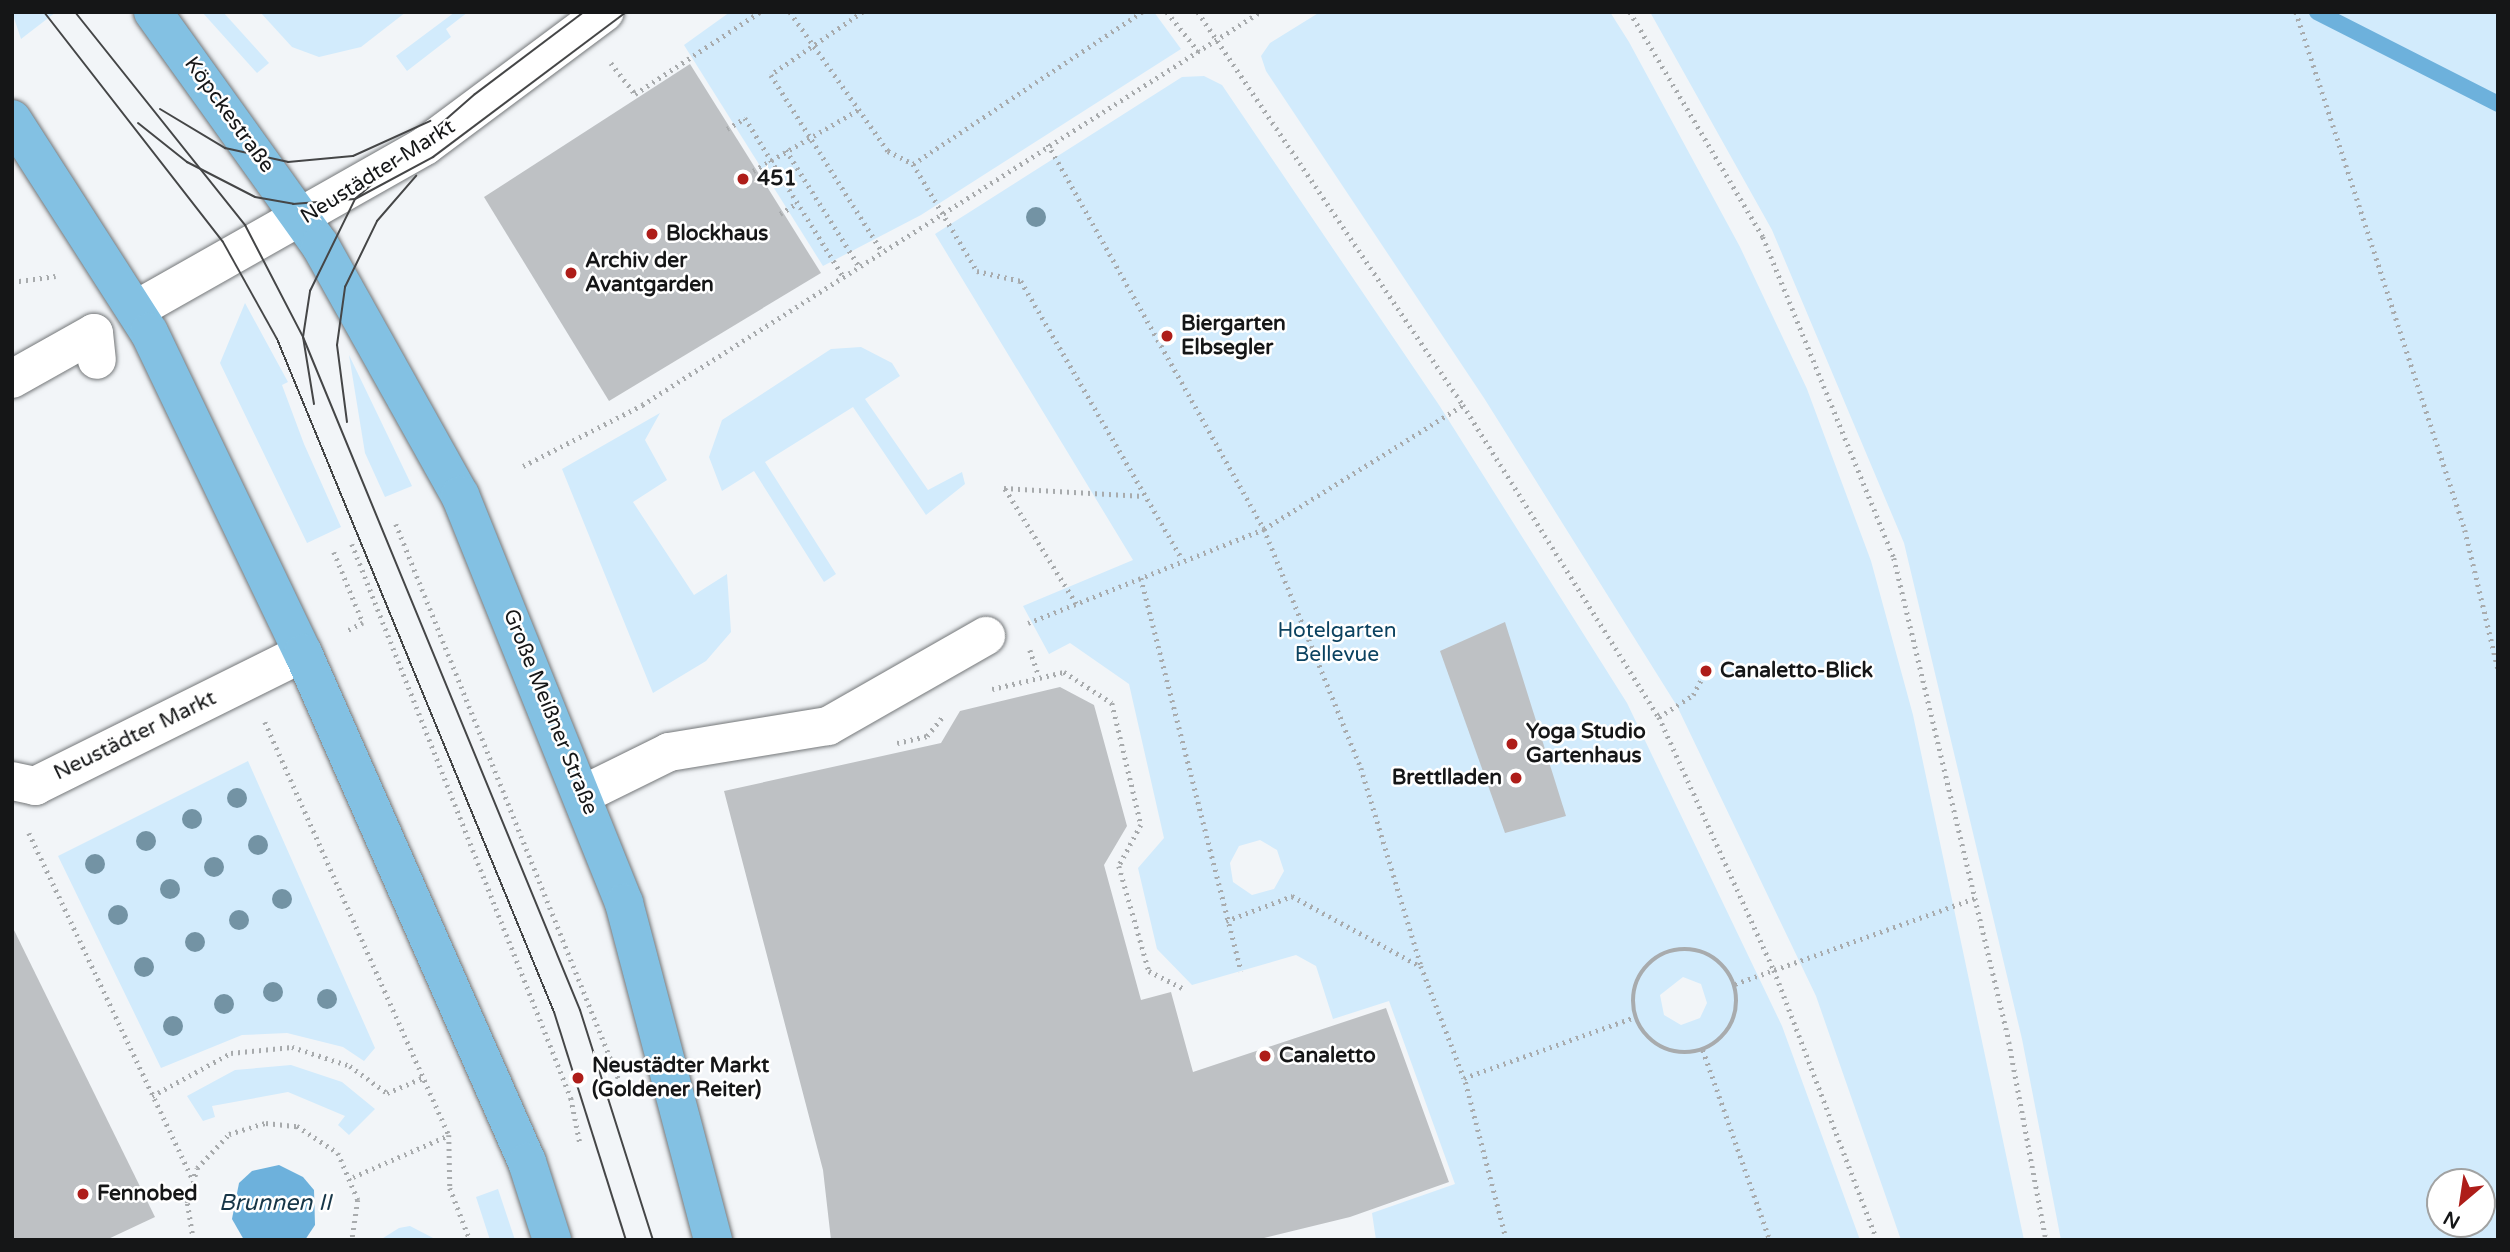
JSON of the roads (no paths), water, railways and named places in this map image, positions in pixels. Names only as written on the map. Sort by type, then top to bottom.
[{"type":"main road","name":"Köpckestraße","points":[[153,12],[303,219]]},
{"type":"main road","points":[[12,119],[137,309],[303,653],[527,1162],[552,1240]]},
{"type":"main road","name":"Große Meißner Straße","points":[[303,219],[460,495],[584,794],[624,903],[713,1240]]},
{"type":"street","name":"Neustädter Markt","points":[[137,309],[303,219],[425,146],[605,12]]},
{"type":"street","points":[[12,379],[94,333],[97,360]]},
{"type":"street","points":[[584,794],[668,752],[828,726],[1003,630]]},
{"type":"street","name":"Neustädter Markt","points":[[12,781],[35,786],[247,664],[303,653]]},
{"type":"water","name":"Brunnen II","points":[[279,1165],[303,1177],[314,1190],[315,1225],[305,1240],[244,1240],[232,1219],[239,1183],[252,1171]]},
{"type":"waterway","points":[[2317,12],[2498,104]]},
{"type":"tram line","points":[[44,12],[223,242],[277,339],[554,1012],[626,1240]]},
{"type":"tram line","points":[[75,12],[245,225],[303,337],[580,1010],[653,1240]]},
{"type":"tram line","points":[[314,404],[303,337],[310,291],[355,199],[475,94],[584,12]]},
{"type":"tram line","points":[[138,123],[187,162],[255,197],[293,204],[355,199],[433,157],[626,12]]},
{"type":"tram line","points":[[160,109],[225,148],[288,162],[353,156],[430,121]]},
{"type":"tram line","points":[[347,422],[337,345],[345,287],[377,221],[416,176]]},
{"type":"place","name":"451","points":[[743,179]]},
{"type":"place","name":"Blockhaus","points":[[652,234]]},
{"type":"place","name":"Archiv der Avantgarden","points":[[571,273]]},
{"type":"place","name":"Biergarten Elbsegler","points":[[1167,336]]},
{"type":"place","name":"Canaletto-Blick","points":[[1706,671]]},
{"type":"place","name":"Yoga Studio Gartenhaus","points":[[1512,744]]},
{"type":"place","name":"Brettlladen","points":[[1516,778]]},
{"type":"place","name":"Canaletto","points":[[1265,1056]]},
{"type":"place","name":"Neustädter Markt (Goldener Reiter)","points":[[578,1078]]},
{"type":"place","name":"Fennobed","points":[[83,1194]]},
{"type":"park label","name":"Hotelgarten Bellevue","points":[[1337,643]]}]
